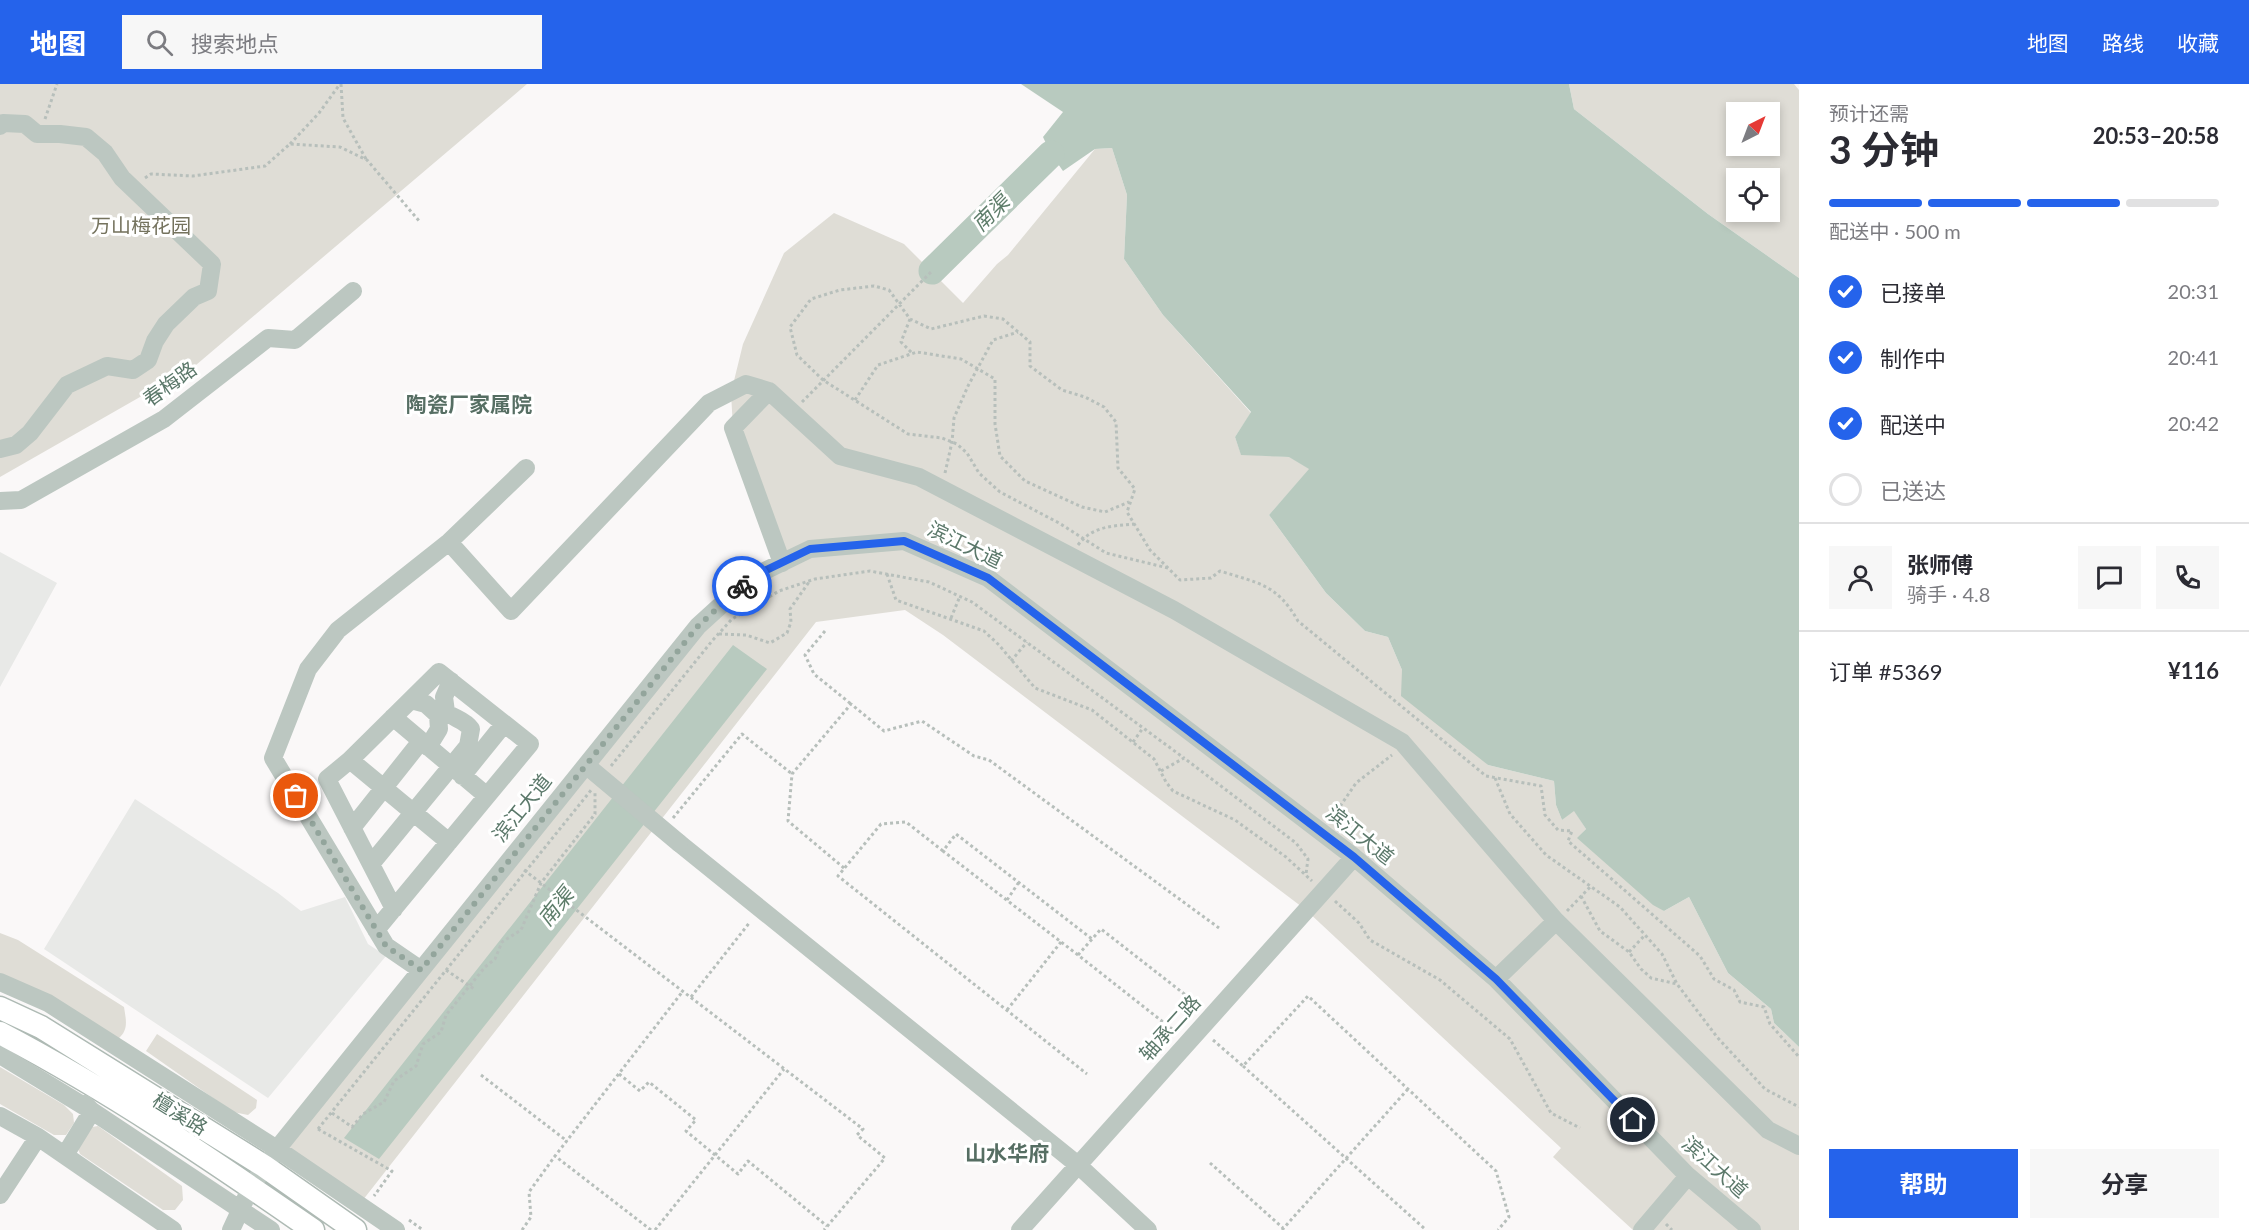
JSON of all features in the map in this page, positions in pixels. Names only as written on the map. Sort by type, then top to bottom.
[{"type":"main road","name":"檀溪路","points":[[0,1008],[41,1027],[271,1157],[355,1230]]},
{"type":"main road","name":"檀溪路","points":[[0,1033],[111,1097],[251,1187],[313,1230]]},
{"type":"street","points":[[0,126],[3,123],[25,124],[37,134],[86,137],[105,153],[122,178],[212,264],[208,291],[194,297],[166,324],[155,341],[148,360],[133,370],[107,366],[67,385],[30,433],[16,445],[0,450]]},
{"type":"street","name":"春梅路","points":[[0,501],[21,500],[164,419],[268,338],[295,340],[353,291]]},
{"type":"street","points":[[449,542],[511,611],[709,403],[746,384],[769,391],[840,456],[919,477],[1174,610],[1402,742],[1556,921],[1768,1130],[1799,1146]]},
{"type":"street","points":[[769,391],[733,428],[782,563]]},
{"type":"street","points":[[421,970],[386,946],[273,758],[308,669],[338,630],[449,542],[526,468]]},
{"type":"street","name":"滨江大道","points":[[231,1230],[251,1187],[271,1157],[510,859],[591,774],[698,626],[752,577],[810,549],[904,541],[988,578],[1354,857],[1496,979],[1688,1176],[1752,1230]]},
{"type":"street","points":[[376,930],[394,909],[530,744],[439,672],[350,760],[327,779],[394,909]]},
{"type":"street","points":[[451,681],[444,697],[446,712],[455,719],[466,722],[471,729],[468,746],[456,771]]},
{"type":"street","points":[[352,828],[384,788],[439,729],[438,715],[426,704],[411,700]]},
{"type":"street","points":[[393,717],[487,796]]},
{"type":"street","points":[[371,864],[412,812],[504,724]]},
{"type":"street","points":[[350,760],[449,842]]},
{"type":"street","points":[[591,774],[664,830],[1078,1165],[1148,1230]]},
{"type":"street","name":"轴承二路","points":[[1020,1230],[1354,857]]},
{"type":"street","points":[[1496,979],[1556,921]]},
{"type":"street","points":[[0,982],[48,1003],[124,1052],[271,1157],[399,1223]]},
{"type":"street","points":[[41,1027],[124,1052]]},
{"type":"street","points":[[34,1051],[92,1111]]},
{"type":"street","points":[[0,1055],[92,1111],[271,1230]]},
{"type":"street","points":[[64,1155],[92,1111]]},
{"type":"street","points":[[0,1116],[38,1137],[173,1230]]},
{"type":"street","points":[[0,1195],[38,1137]]},
{"type":"street","points":[[1642,1230],[1688,1176]]},
{"type":"path","points":[[45,134],[41,128],[57,84]]},
{"type":"path","points":[[131,187],[152,174],[192,176],[265,166],[291,144],[341,84]]},
{"type":"path","points":[[341,84],[343,118],[367,160],[420,222]]},
{"type":"path","points":[[291,144],[340,147],[367,160]]},
{"type":"path","points":[[792,411],[932,271]]},
{"type":"path","points":[[1167,568],[1106,553],[1059,523],[1000,492],[979,473],[967,453],[952,442],[942,438],[908,434],[823,380],[797,355],[790,327],[811,299],[840,290],[874,286],[889,290],[910,319],[931,329],[984,316],[1003,320],[1030,342],[1030,366],[1062,390],[1104,407],[1116,422],[1118,468],[1135,489],[1127,512],[1150,550],[1167,568],[1180,580],[1211,578],[1220,571],[1269,587],[1288,602],[1298,621],[1486,776],[1541,786],[1545,815],[1558,830],[1572,831],[1568,841],[1700,956],[1714,980],[1734,990],[1740,1002],[1764,1007],[1770,1024],[1799,1057]]},
{"type":"path","points":[[910,319],[901,342],[913,354]]},
{"type":"path","points":[[938,487],[944,476],[952,442],[954,418],[968,386],[993,340],[1018,332]]},
{"type":"path","points":[[855,400],[878,365],[917,352],[962,359],[995,379],[996,424],[1000,456],[1025,481],[1082,507],[1105,512],[1131,501]]},
{"type":"path","points":[[1071,556],[1083,538],[1095,530],[1134,524]]},
{"type":"path","points":[[887,574],[896,600],[984,631],[999,645],[1035,688],[1092,710],[1154,759],[1166,783],[1173,791],[1235,820],[1286,857],[1359,923],[1370,940],[1440,980],[1510,1039],[1551,1113],[1580,1128]]},
{"type":"path","points":[[719,634],[746,635],[770,643],[787,633],[791,622],[790,609],[810,580]]},
{"type":"path","points":[[951,618],[960,596]]},
{"type":"path","points":[[972,602],[1296,843],[1308,859],[1306,875]]},
{"type":"path","points":[[825,632],[805,655],[814,674],[885,731],[922,721],[974,756],[989,760],[1219,928]]},
{"type":"path","points":[[1011,661],[1027,642]]},
{"type":"path","points":[[844,868],[788,821],[792,774],[851,704]]},
{"type":"path","points":[[1132,742],[1143,728]]},
{"type":"path","points":[[664,830],[742,734],[792,774]]},
{"type":"path","points":[[1322,833],[1356,783],[1389,756],[1409,750]]},
{"type":"path","points":[[1161,771],[1184,758]]},
{"type":"path","points":[[332,1113],[352,1127],[363,1114],[384,1102],[394,1081],[416,1066],[423,1044],[441,1032],[446,1015],[495,959],[502,942],[520,930],[541,883],[595,814],[591,774]]},
{"type":"path","points":[[1495,778],[1510,814],[1546,855],[1620,907],[1662,954],[1677,984],[1717,1037],[1765,1089],[1799,1107]]},
{"type":"path","points":[[1087,1074],[838,876],[880,824],[906,822],[1078,955],[1200,1029]]},
{"type":"path","points":[[943,851],[956,834],[1092,939]]},
{"type":"path","points":[[510,859],[862,1129],[857,1135],[885,1158],[824,1230]]},
{"type":"path","points":[[1007,900],[1019,882]]},
{"type":"path","points":[[1556,921],[1591,886]]},
{"type":"path","points":[[1581,896],[1600,931],[1629,952],[1641,969],[1651,978],[1677,984]]},
{"type":"path","points":[[691,997],[761,909]]},
{"type":"path","points":[[1078,955],[1101,929],[1200,1029],[1347,1157],[1426,1230]]},
{"type":"path","points":[[1629,952],[1645,935]]},
{"type":"path","points":[[1007,1010],[1061,942]]},
{"type":"path","points":[[446,970],[474,989]]},
{"type":"path","points":[[522,1230],[531,1217],[530,1192],[567,1140],[683,991]]},
{"type":"path","points":[[1243,1066],[1308,996],[1496,1171],[1509,1217],[1498,1230]]},
{"type":"path","points":[[555,1156],[653,1230],[784,1069]]},
{"type":"path","points":[[619,1074],[640,1091],[649,1082],[696,1120],[686,1131],[715,1155],[738,1173],[748,1161],[827,1226]]},
{"type":"path","points":[[481,1075],[567,1140]]},
{"type":"path","points":[[1210,1163],[1282,1229],[1408,1089]]},
{"type":"path","points":[[301,1119],[392,1171],[374,1196]]},
{"type":"path","points":[[399,1223],[423,1230]]},
{"type":"shaded area","points":[[0,552],[57,583],[0,687]]},
{"type":"shaded area","points":[[135,799],[278,893],[301,911],[345,897],[368,944],[386,956],[268,1098],[44,949]]},
{"type":"green space","name":"万山梅花园","points":[[0,84],[527,84],[196,365],[0,477]]},
{"type":"green space","points":[[1569,84],[1794,84],[1799,90],[1799,278],[1708,214],[1574,109]]},
{"type":"green space","points":[[1112,148],[1127,195],[1124,259],[1163,315],[1251,413],[1235,437],[1241,454],[1290,457],[1310,469],[1269,515],[1326,593],[1365,631],[1388,637],[1402,670],[1488,765],[1554,781],[1556,805],[1562,820],[1574,810],[1586,829],[1578,838],[1664,911],[1689,897],[1728,973],[1771,1009],[1774,1023],[1799,1047],[1799,1230],[1633,1230],[1553,1157],[1561,1148],[1306,910],[943,635],[905,610],[816,622],[359,1205],[277,1149],[698,626],[782,563],[733,428],[731,393],[743,344],[784,253],[834,213],[904,244],[963,303],[997,264],[1008,255],[1095,149]]},
{"type":"green space","points":[[0,933],[18,940],[124,1007],[126,1025],[121,1036],[118,1039],[0,974]]},
{"type":"green space","points":[[157,1034],[257,1100],[256,1108],[248,1115],[233,1112],[146,1051]]},
{"type":"green space","points":[[0,1067],[64,1105],[73,1114],[74,1123],[66,1135],[54,1135],[0,1104]]},
{"type":"green space","points":[[98,1126],[182,1186],[183,1200],[175,1210],[163,1210],[80,1154],[78,1149],[92,1127]]},
{"type":"water","points":[[1021,84],[1569,84],[1574,109],[1708,214],[1799,278],[1799,1047],[1774,1023],[1771,1009],[1728,973],[1689,897],[1664,911],[1653,905],[1577,838],[1586,829],[1574,811],[1562,820],[1556,805],[1554,781],[1488,765],[1401,696],[1402,670],[1388,637],[1365,631],[1326,593],[1269,515],[1309,469],[1289,457],[1241,455],[1235,437],[1251,412],[1163,315],[1124,259],[1127,195],[1112,148],[1095,149],[1063,171],[1043,137],[1063,112]]},
{"type":"water","name":"南渠","points":[[733,645],[767,669],[379,1159],[344,1138]]},
{"type":"waterway","name":"南渠","points":[[932,271],[1051,154]]},
{"type":"way so far","points":[[296,796],[386,946],[421,970],[698,626],[742,586]]},
{"type":"district","name":"陶瓷厂家属院","points":[[469,405]]},
{"type":"district","name":"山水华府","points":[[1007,1154]]},
{"type":"route","points":[[742,586],[752,577],[810,549],[904,541],[988,578],[1354,857],[1496,979],[1633,1120]]}]
